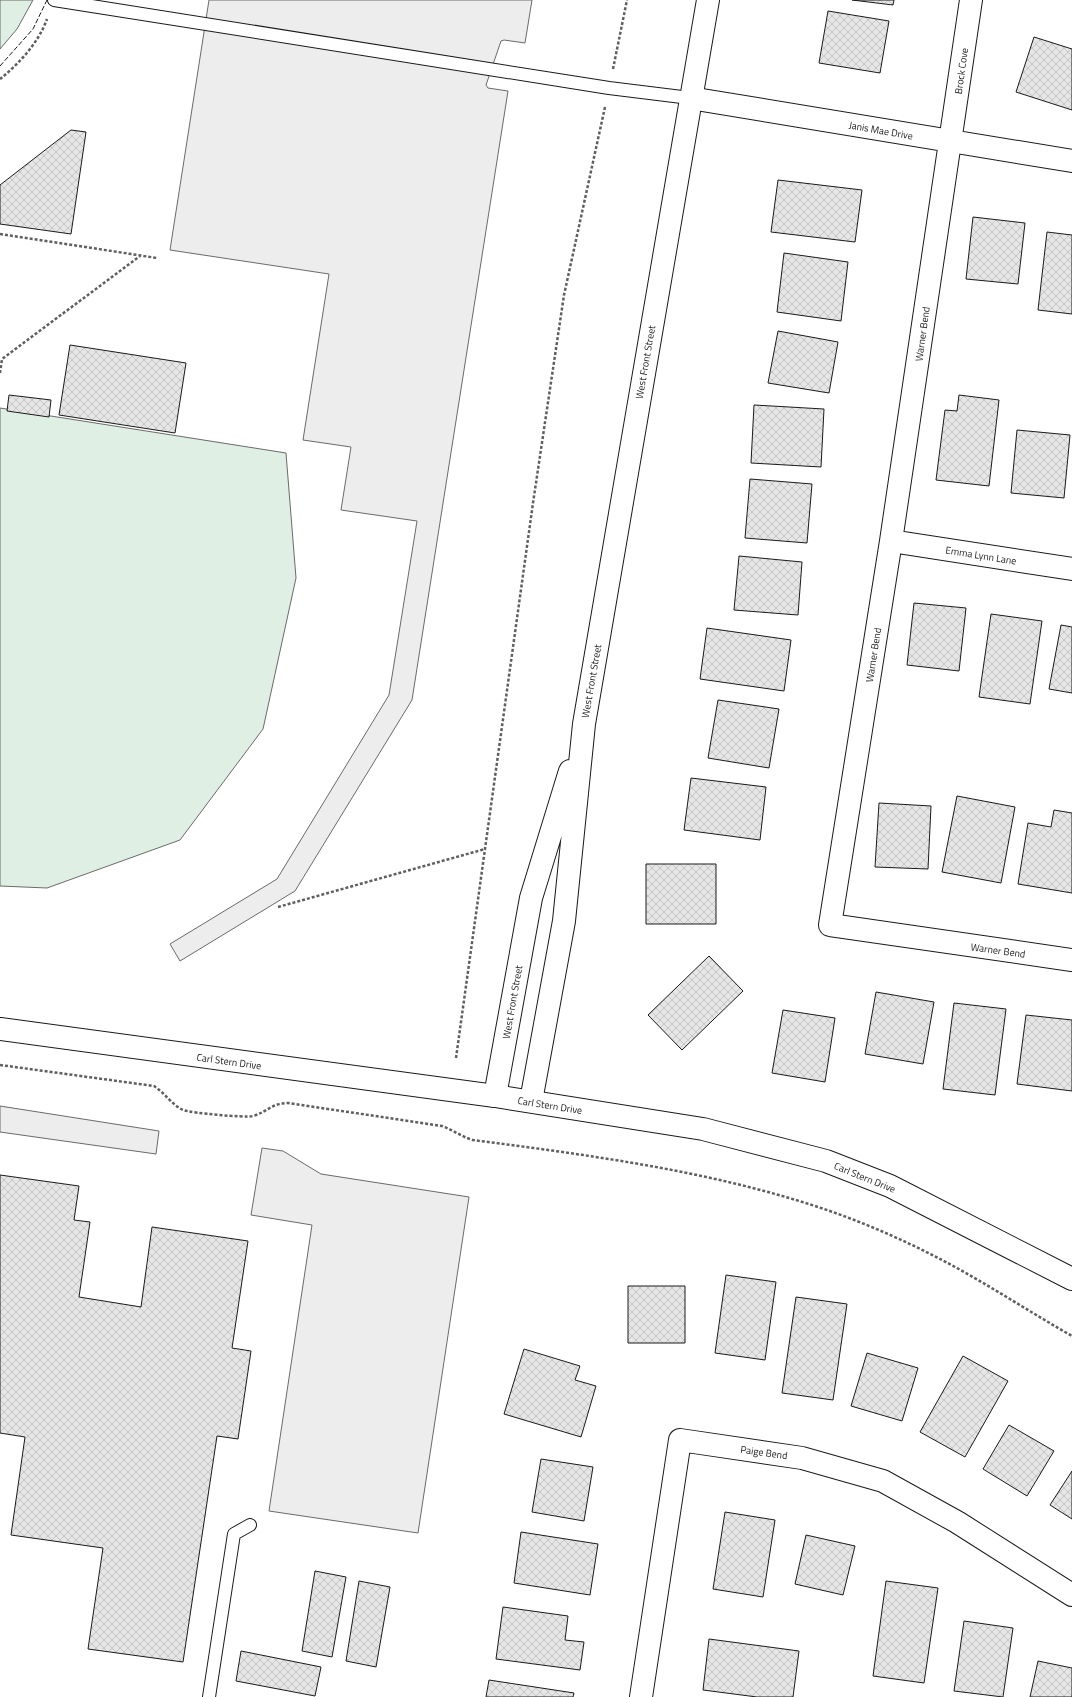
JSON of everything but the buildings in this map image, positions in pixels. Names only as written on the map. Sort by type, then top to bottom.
[{"type":"street","name":"West Front Street","points":[[530,1101],[564,921],[584,724],[708,0]]},
{"type":"street","name":"Brock Cove","points":[[950,142],[971,0]]},
{"type":"street","name":"Janis Mae Drive","points":[[690,98],[950,142],[1072,160]]},
{"type":"street","name":"Warner Bend","points":[[950,142],[891,541],[830,926],[1072,960]]},
{"type":"street","name":"Emma Lynn Lane","points":[[891,541],[1072,569]]},
{"type":"street","name":"West Front Street","points":[[495,1096],[531,898],[584,724]]},
{"type":"street","name":"Carl Stern Drive","points":[[0,1029],[495,1096],[703,1129],[826,1161],[890,1186],[1072,1279]]},
{"type":"street","name":"Paige Bend","points":[[641,1697],[680,1440],[802,1458],[883,1481],[957,1522],[1072,1595]]},
{"type":"lane","points":[[54,0],[609,88],[690,98]]},
{"type":"lane","points":[[209,1697],[234,1534],[250,1525]]},
{"type":"path","points":[[0,79],[28,52],[44,28],[54,0]]},
{"type":"path","points":[[456,1058],[533,503],[564,295],[627,0]]},
{"type":"path","points":[[0,234],[157,258]]},
{"type":"path","points":[[0,373],[2,359],[140,256]]},
{"type":"path","points":[[278,907],[485,849]]},
{"type":"path","points":[[0,1065],[154,1086],[170,1098],[174,1105],[183,1110],[198,1113],[252,1116],[278,1103],[288,1103],[442,1126],[451,1129],[464,1138],[473,1140],[678,1170],[730,1182],[816,1206],[942,1260],[1072,1336]]},
{"type":"green space","points":[[0,0],[33,0],[17,29],[0,49]]},
{"type":"green space","points":[[0,408],[286,453],[296,578],[263,729],[180,840],[47,888],[0,886]]},
{"type":"shaded area","points":[[209,0],[532,0],[525,43],[504,40],[501,41],[486,85],[488,88],[508,91],[412,700],[295,891],[180,961],[170,944],[277,879],[389,695],[417,521],[341,510],[351,447],[303,440],[329,274],[170,250]]},
{"type":"shaded area","points":[[0,1106],[159,1131],[156,1154],[0,1132]]},
{"type":"shaded area","points":[[262,1148],[283,1151],[321,1174],[469,1197],[418,1533],[269,1511],[312,1225],[251,1215]]},
{"type":"fence","points":[[0,66],[33,29],[47,0]]}]
